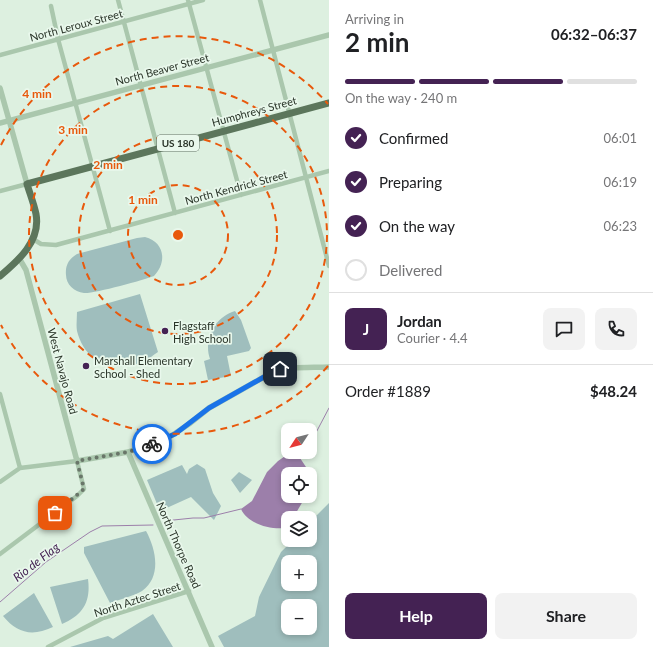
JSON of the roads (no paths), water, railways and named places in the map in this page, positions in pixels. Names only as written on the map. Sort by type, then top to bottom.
[{"type":"main road","name":"Humphreys Street","points":[[28,184],[329,103]]},
{"type":"main road","points":[[0,276],[29,247],[33,239],[36,215],[28,184]]},
{"type":"street","points":[[118,0],[175,213]]},
{"type":"street","name":"North Leroux Street","points":[[0,55],[189,2],[203,0]]},
{"type":"street","points":[[260,0],[329,266]]},
{"type":"street","points":[[189,2],[241,195]]},
{"type":"street","points":[[51,6],[58,39],[110,231]]},
{"type":"street","name":"North Beaver Street","points":[[0,123],[329,35]]},
{"type":"street","points":[[0,88],[8,121],[28,184]]},
{"type":"street","name":"North Kendrick Street","points":[[33,239],[41,244],[56,245],[329,171]]},
{"type":"street","name":"Humphreys Street","points":[[0,191],[28,184]]},
{"type":"street","points":[[323,242],[329,240]]},
{"type":"street","name":"West Navajo Road","points":[[0,554],[77,496],[84,489],[26,270],[19,258]]},
{"type":"street","points":[[0,482],[20,468],[77,461],[143,448],[171,436],[209,408],[280,369],[299,367],[329,367]]},
{"type":"street","points":[[0,394],[20,468]]},
{"type":"street","name":"North Thorpe Road","points":[[128,452],[212,647]]},
{"type":"street","name":"North Aztec Street","points":[[48,647],[90,623],[110,615],[189,591]]},
{"type":"waterway","name":"Rio de Flag","points":[[317,431],[329,408]]},
{"type":"waterway","name":"Rio de Flag","points":[[164,521],[204,518],[241,509]]},
{"type":"waterway","name":"Rio de Flag","points":[[0,602],[46,562],[90,532],[102,526],[153,525]]},
{"type":"place","name":"Flagstaff High School","points":[[165,331]]},
{"type":"place","name":"Marshall Elementary School - Shed","points":[[86,366]]}]
